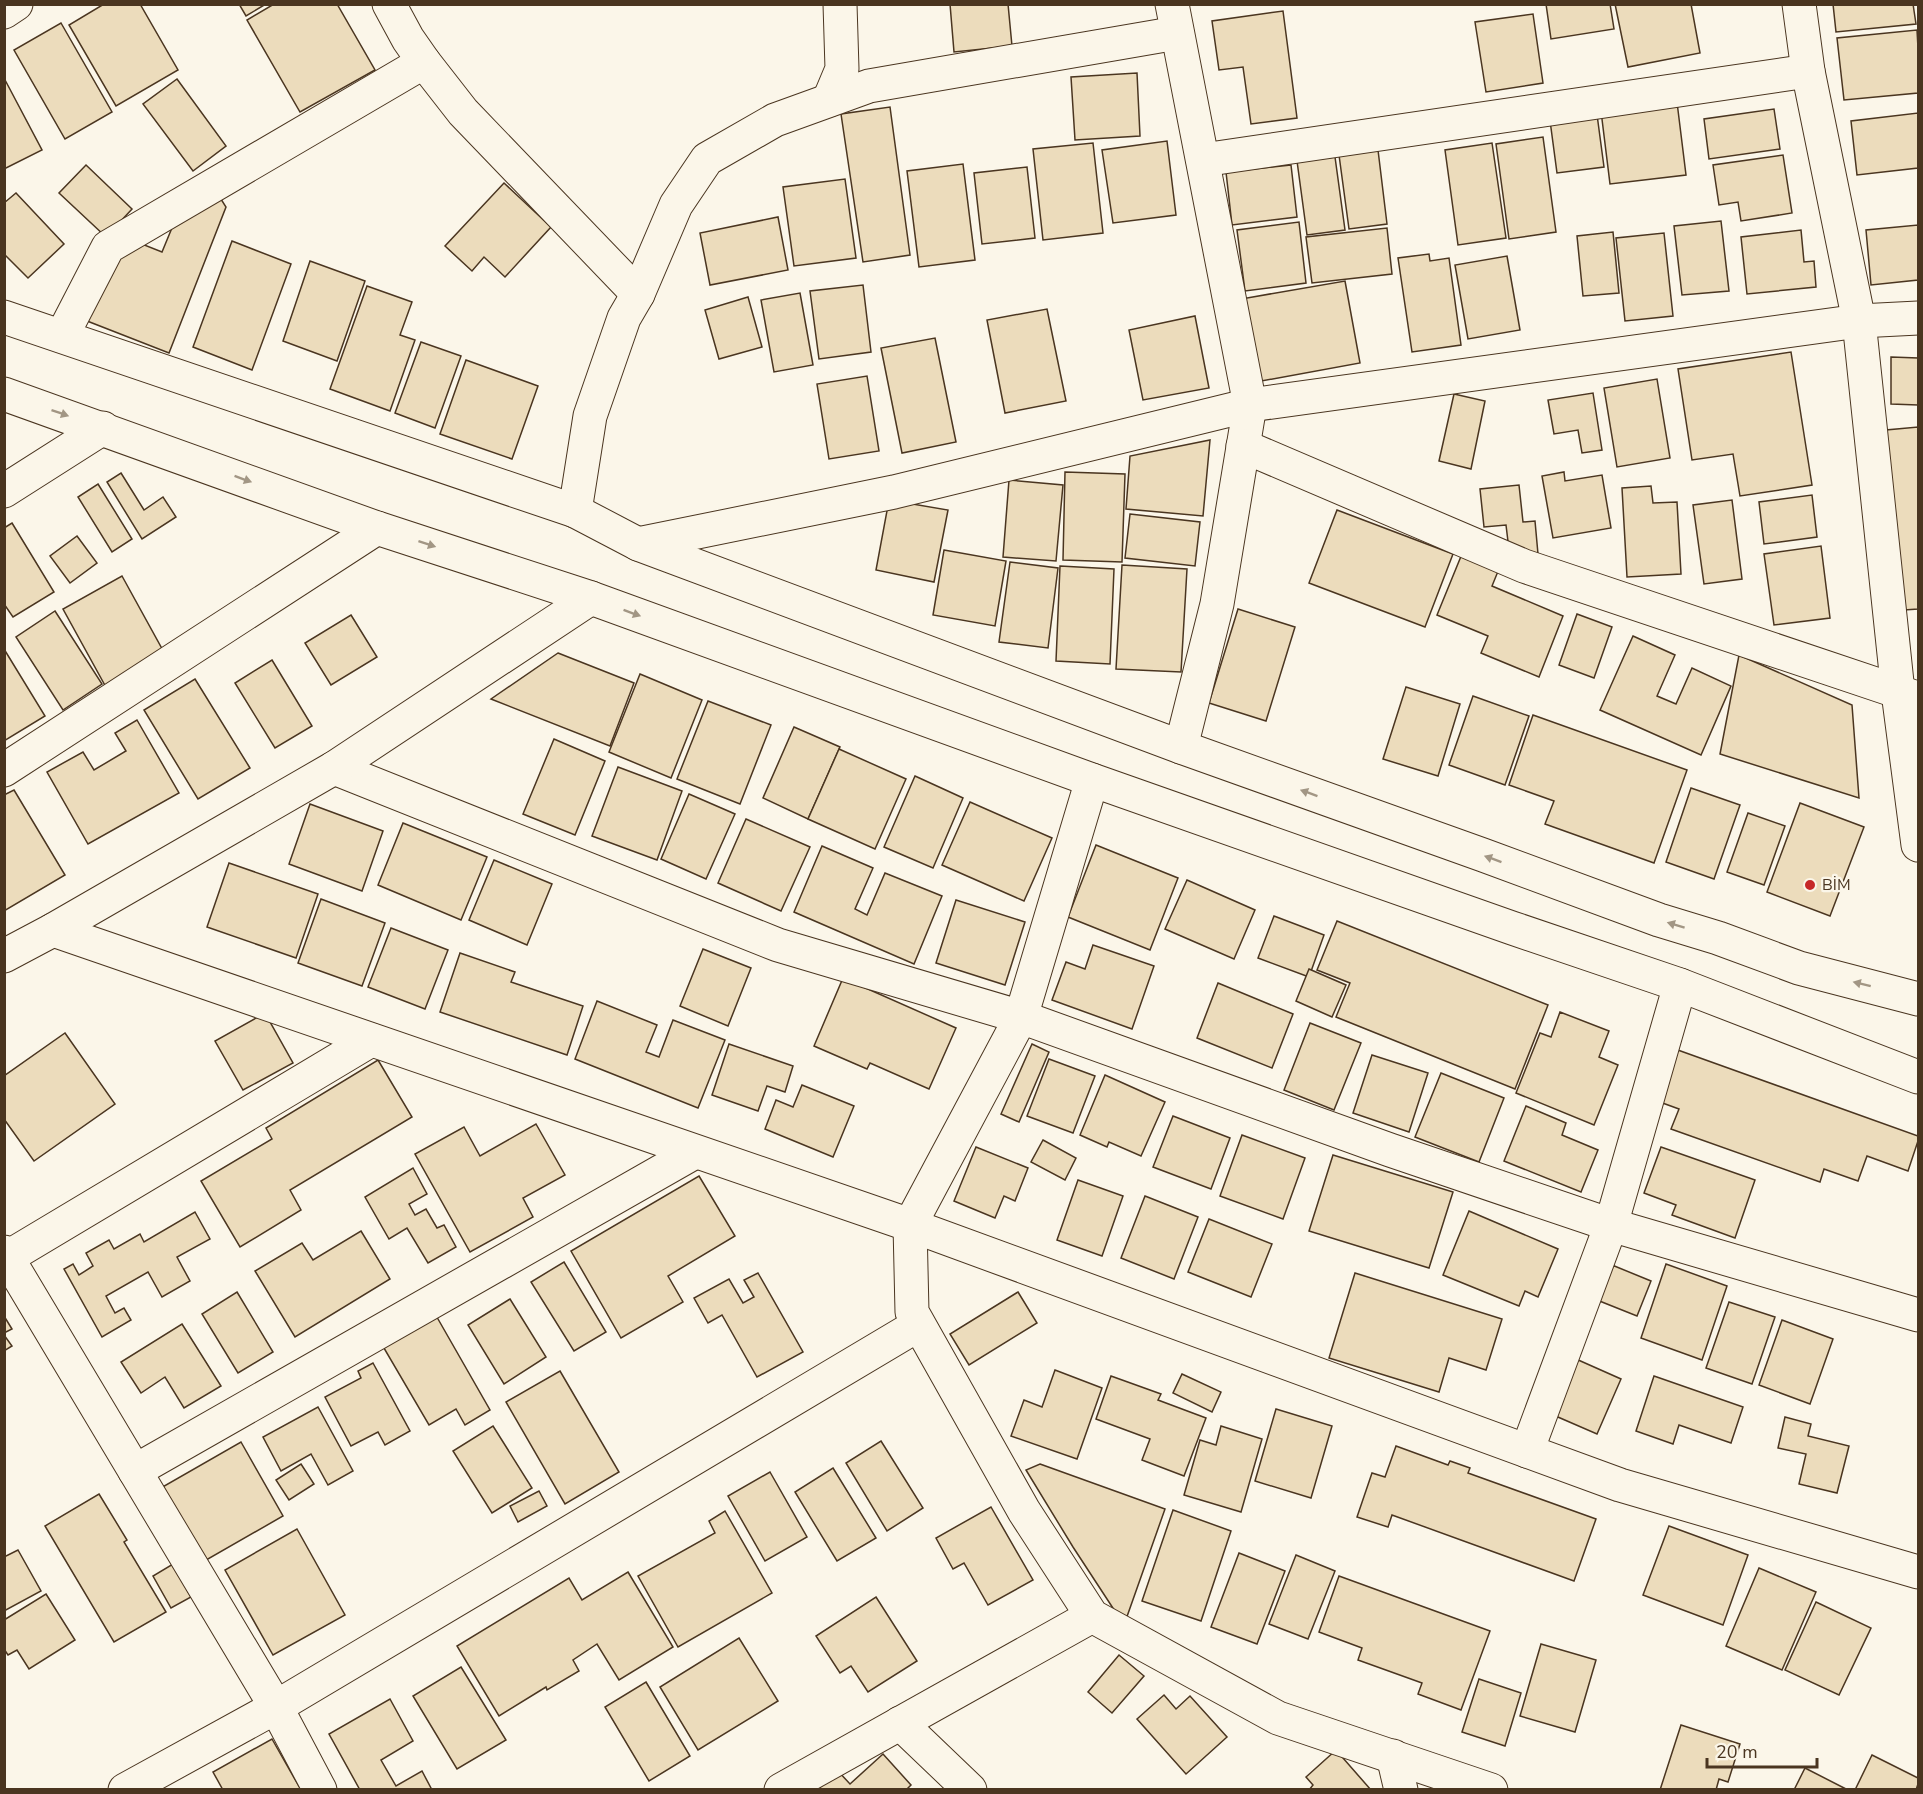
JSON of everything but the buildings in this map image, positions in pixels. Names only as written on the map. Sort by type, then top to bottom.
[{"type":"street","points":[[4,12],[16,4]]},
{"type":"street","points":[[389,4],[408,39],[463,112],[638,294]]},
{"type":"street","points":[[829,100],[842,69],[840,4]]},
{"type":"street","points":[[1799,4],[1808,71],[1859,321],[1908,695],[1918,845]]},
{"type":"street","points":[[575,511],[590,416],[624,318],[638,294],[676,205],[707,159],[775,120],[869,86],[1174,19],[1250,405],[1217,604],[1181,747]]},
{"type":"street","points":[[62,336],[108,247],[424,62]]},
{"type":"street","points":[[1203,160],[1808,71]]},
{"type":"street","points":[[4,317],[575,511],[638,544],[1181,747],[1659,920],[1718,938],[1799,968],[1918,999]]},
{"type":"street","points":[[638,544],[894,492],[1250,405],[1859,321],[1918,318]]},
{"type":"street","points":[[4,394],[377,528],[591,598],[1092,780],[1680,985],[1918,1077]]},
{"type":"street","points":[[4,491],[103,428]]},
{"type":"street","points":[[1243,446],[1524,566],[1908,695]]},
{"type":"street","points":[[4,770],[377,528]]},
{"type":"street","points":[[4,956],[334,768],[591,598]]},
{"type":"street","points":[[334,768],[778,945],[1021,1017],[1390,1150],[1611,1225],[1918,1315]]},
{"type":"street","points":[[1092,780],[1021,1017],[910,1225],[912,1312],[1024,1511],[1092,1616],[1278,1718],[1491,1790]]},
{"type":"street","points":[[53,930],[910,1225],[1620,1485],[1918,1572]]},
{"type":"street","points":[[1527,1451],[1611,1225],[1680,985]]},
{"type":"street","points":[[320,1790],[276,1707],[6,1255],[371,1040]]},
{"type":"street","points":[[135,1471],[695,1152]]},
{"type":"street","points":[[125,1790],[276,1707],[918,1324]]},
{"type":"street","points":[[781,1790],[1092,1616]]},
{"type":"street","points":[[900,1723],[970,1790]]},
{"type":"street","points":[[1392,1756],[1401,1790]]},
{"type":"place","name":"BİM","points":[[1810,885]]}]
